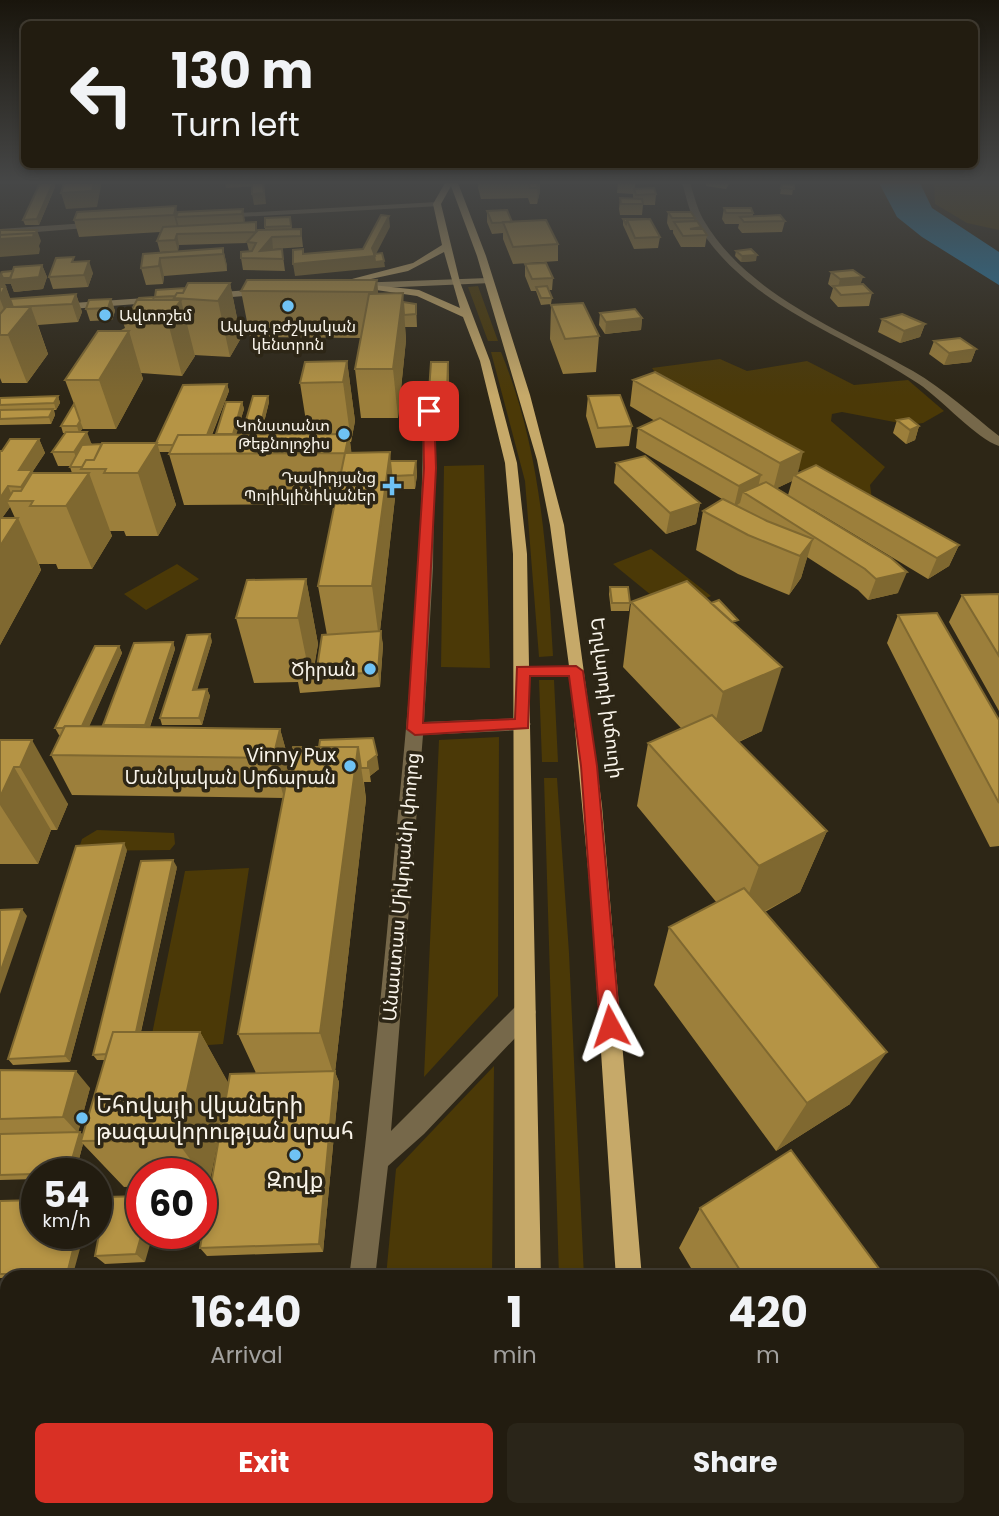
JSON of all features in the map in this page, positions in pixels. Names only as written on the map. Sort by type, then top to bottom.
[{"type":"main road","points":[[353,283],[402,270],[432,259],[438,254]]},
{"type":"main road","name":"Եղվարդի խճուղի","points":[[449,254],[454,277],[470,316],[495,345],[543,458],[551,498],[589,766],[628,1270]]},
{"type":"main road","name":"Եղվարդի խճուղի","points":[[478,254],[487,275],[520,554],[528,1270]]},
{"type":"main road","points":[[339,284],[487,275]]},
{"type":"main road","points":[[353,283],[419,293],[470,316]]},
{"type":"main road","points":[[201,293],[273,288]]},
{"type":"main road","points":[[53,304],[174,295]]},
{"type":"main road","points":[[522,671],[576,671]]},
{"type":"street","points":[[723,254],[795,313],[913,376],[999,442]]},
{"type":"street","name":"Անաստաս Միկոյանի փողոց","points":[[363,1270],[378,1158],[415,729],[430,468],[429,411]]},
{"type":"street","points":[[415,729],[523,724]]},
{"type":"street","points":[[378,1158],[416,1126],[525,1012]]},
{"type":"shaded area","points":[[478,286],[498,341],[488,341],[468,287]]},
{"type":"shaded area","points":[[491,352],[501,352],[525,426],[533,464],[548,578],[553,656],[539,657],[525,481]]},
{"type":"shaded area","points":[[720,359],[747,371],[807,361],[854,385],[908,380],[944,411],[923,423],[910,425],[842,412],[832,414],[831,421],[885,467],[870,485],[872,499],[850,499],[671,395],[652,368]]},
{"type":"shaded area","points":[[484,465],[490,668],[441,667],[444,466]]},
{"type":"shaded area","points":[[651,549],[711,596],[673,613],[613,564]]},
{"type":"shaded area","points":[[177,564],[199,579],[146,610],[124,594]]},
{"type":"shaded area","points":[[539,680],[554,680],[558,762],[542,762]]},
{"type":"shaded area","points":[[499,737],[498,996],[424,1077],[439,740]]},
{"type":"shaded area","points":[[544,778],[557,778],[569,953],[584,1270],[559,1270]]},
{"type":"shaded area","points":[[97,830],[174,833],[175,844],[170,850],[78,851],[82,839]]},
{"type":"shaded area","points":[[249,868],[223,1044],[149,1049],[185,871]]},
{"type":"shaded area","points":[[494,1066],[492,1270],[387,1270],[396,1169]]},
{"type":"water","points":[[949,254],[999,254],[999,285]]},
{"type":"building","points":[[143,254],[223,254],[160,258],[159,266],[141,268]]},
{"type":"building","points":[[241,254],[282,254],[283,259],[241,258]]},
{"type":"building","points":[[293,254],[374,254],[375,256],[293,264]]},
{"type":"building","points":[[374,254],[382,254],[384,261],[375,262]]},
{"type":"building","points":[[74,257],[72,262],[89,261],[84,275],[49,277],[56,258]]},
{"type":"building","points":[[546,263],[553,278],[532,279],[525,264]]},
{"type":"building","points":[[42,265],[39,277],[10,280],[14,267]]},
{"type":"building","points":[[853,270],[863,277],[840,279],[831,272]]},
{"type":"building","points":[[13,271],[10,278],[3,278],[1,274]]},
{"type":"building","points":[[247,280],[377,280],[374,292],[241,291]]},
{"type":"building","points":[[188,283],[230,283],[218,301],[174,298],[177,293],[183,293]]},
{"type":"building","points":[[863,284],[872,293],[841,295],[833,286]]},
{"type":"building","points":[[547,286],[552,298],[541,298],[536,287]]},
{"type":"building","points":[[185,288],[183,293],[177,293],[175,296],[155,297],[156,290]]},
{"type":"building","points":[[403,293],[393,369],[355,369],[369,294]]},
{"type":"building","points":[[76,294],[72,304],[13,307],[10,299]]},
{"type":"building","points":[[154,297],[153,300],[138,300],[139,298]]},
{"type":"building","points":[[111,299],[108,308],[86,309],[89,300]]},
{"type":"building","points":[[137,300],[181,300],[167,319],[121,316],[125,311],[131,311]]},
{"type":"building","points":[[403,302],[416,304],[416,314],[404,315]]},
{"type":"building","points":[[583,303],[599,336],[565,339],[551,305]]},
{"type":"building","points":[[6,307],[31,307],[8,335],[0,335],[0,314]]},
{"type":"building","points":[[635,309],[642,318],[606,322],[600,313]]},
{"type":"building","points":[[902,314],[925,324],[904,331],[882,319]]},
{"type":"building","points":[[98,331],[129,331],[99,380],[65,380]]},
{"type":"building","points":[[960,338],[976,349],[949,353],[934,341]]},
{"type":"building","points":[[347,361],[343,382],[300,383],[305,362]]},
{"type":"building","points":[[431,362],[448,362],[447,392],[429,392]]},
{"type":"building","points":[[655,372],[803,452],[780,463],[633,380]]},
{"type":"building","points":[[227,384],[207,435],[178,435],[173,445],[157,445],[183,385]]},
{"type":"building","points":[[620,395],[632,426],[598,428],[588,396]]},
{"type":"building","points":[[58,396],[54,403],[0,405],[0,398]]},
{"type":"building","points":[[253,396],[268,396],[258,434],[242,434]]},
{"type":"building","points":[[226,402],[242,402],[233,434],[216,434]]},
{"type":"building","points":[[74,404],[80,421],[77,426],[61,426]]},
{"type":"building","points":[[53,409],[49,417],[0,419],[0,410]]},
{"type":"building","points":[[660,418],[761,475],[739,486],[638,428]]},
{"type":"building","points":[[909,418],[919,426],[910,430],[897,420]]},
{"type":"building","points":[[66,432],[87,432],[74,452],[52,452]]},
{"type":"building","points":[[349,434],[345,453],[169,454],[178,435]]},
{"type":"building","points":[[10,439],[39,439],[19,470],[32,470],[21,487],[8,486],[0,498],[0,451]]},
{"type":"building","points":[[102,443],[157,443],[138,473],[104,473],[106,469],[81,469],[86,460],[94,460]]},
{"type":"building","points":[[102,444],[94,460],[86,460],[82,467],[70,467],[82,445]]},
{"type":"building","points":[[390,452],[372,586],[318,586],[345,453]]},
{"type":"building","points":[[645,456],[700,503],[670,513],[616,463]]},
{"type":"building","points":[[390,461],[416,461],[414,475],[395,476],[393,490]]},
{"type":"building","points":[[816,465],[959,545],[937,558],[794,475]]},
{"type":"building","points":[[32,473],[89,473],[66,506],[30,506],[33,501],[7,501],[13,491],[21,491]]},
{"type":"building","points":[[766,482],[891,558],[907,572],[876,579],[865,569],[743,492]]},
{"type":"building","points":[[723,499],[767,521],[813,539],[800,556],[748,535],[703,511]]},
{"type":"building","points":[[0,518],[18,518],[0,546]]},
{"type":"building","points":[[306,579],[298,618],[236,618],[247,580]]},
{"type":"building","points":[[687,581],[782,667],[723,692],[631,602]]},
{"type":"building","points":[[610,587],[628,587],[630,603],[612,603]]},
{"type":"building","points":[[999,594],[999,656],[962,595]]},
{"type":"building","points":[[719,600],[738,620],[732,622],[711,603]]},
{"type":"building","points":[[937,613],[999,720],[999,803],[898,615]]},
{"type":"building","points":[[381,631],[378,672],[297,678],[300,669],[317,668],[322,635]]},
{"type":"building","points":[[210,634],[193,690],[207,689],[199,718],[160,718],[187,635]]},
{"type":"building","points":[[173,642],[145,725],[103,725],[134,643]]},
{"type":"building","points":[[95,646],[119,646],[82,726],[55,728]]},
{"type":"building","points":[[712,715],[827,831],[759,866],[648,743]]},
{"type":"building","points":[[65,726],[280,729],[273,758],[51,755]]},
{"type":"building","points":[[373,738],[377,755],[368,762],[368,768],[361,768],[358,747],[319,747],[320,740]]},
{"type":"building","points":[[0,740],[32,740],[20,767],[14,767],[0,797]]},
{"type":"building","points":[[293,747],[358,747],[320,1033],[238,1034]]},
{"type":"building","points":[[124,843],[65,1056],[8,1059],[76,846]]},
{"type":"building","points":[[173,860],[136,1032],[113,1032],[106,1054],[93,1055],[141,861]]},
{"type":"building","points":[[744,888],[887,1052],[807,1103],[669,927]]},
{"type":"building","points":[[22,909],[0,973],[0,910]]},
{"type":"building","points":[[113,1032],[200,1032],[176,1140],[81,1141]]},
{"type":"building","points":[[0,1070],[76,1071],[63,1117],[0,1119]]},
{"type":"building","points":[[335,1071],[319,1244],[217,1247],[216,1158],[230,1074]]},
{"type":"building","points":[[80,1132],[72,1158],[21,1158],[21,1174],[0,1175],[0,1134]]},
{"type":"building","points":[[791,1150],[880,1270],[740,1270],[700,1208]]},
{"type":"building","points":[[126,1196],[126,1249],[137,1249],[136,1254],[95,1256],[96,1249],[112,1249],[112,1197]]},
{"type":"building","points":[[21,1200],[21,1249],[73,1249],[68,1270],[0,1270],[0,1201]]},
{"type":"place","name":"Ավագ բժշկական կենտրոն","points":[[288,306]]},
{"type":"place","name":"Ավտոշեմ","points":[[105,315]]},
{"type":"place","name":"Կոնստանտ Թեքնոլոջիս","points":[[344,434]]},
{"type":"place","name":"Դավիդյանց Պոլիկլինիկաներ","points":[[392,486]]},
{"type":"place","name":"Ծիրան","points":[[370,669]]},
{"type":"place","name":"Vinny Pux Մանկական Սրճարան","points":[[350,766]]},
{"type":"place","name":"Եհովայի վկաների թագավորության սրահ","points":[[82,1118]]},
{"type":"place","name":"Զովք","points":[[295,1155]]},
{"type":"route","points":[[429,411],[430,468],[415,729],[523,724],[522,671],[576,671],[589,766],[610,1026]]}]
